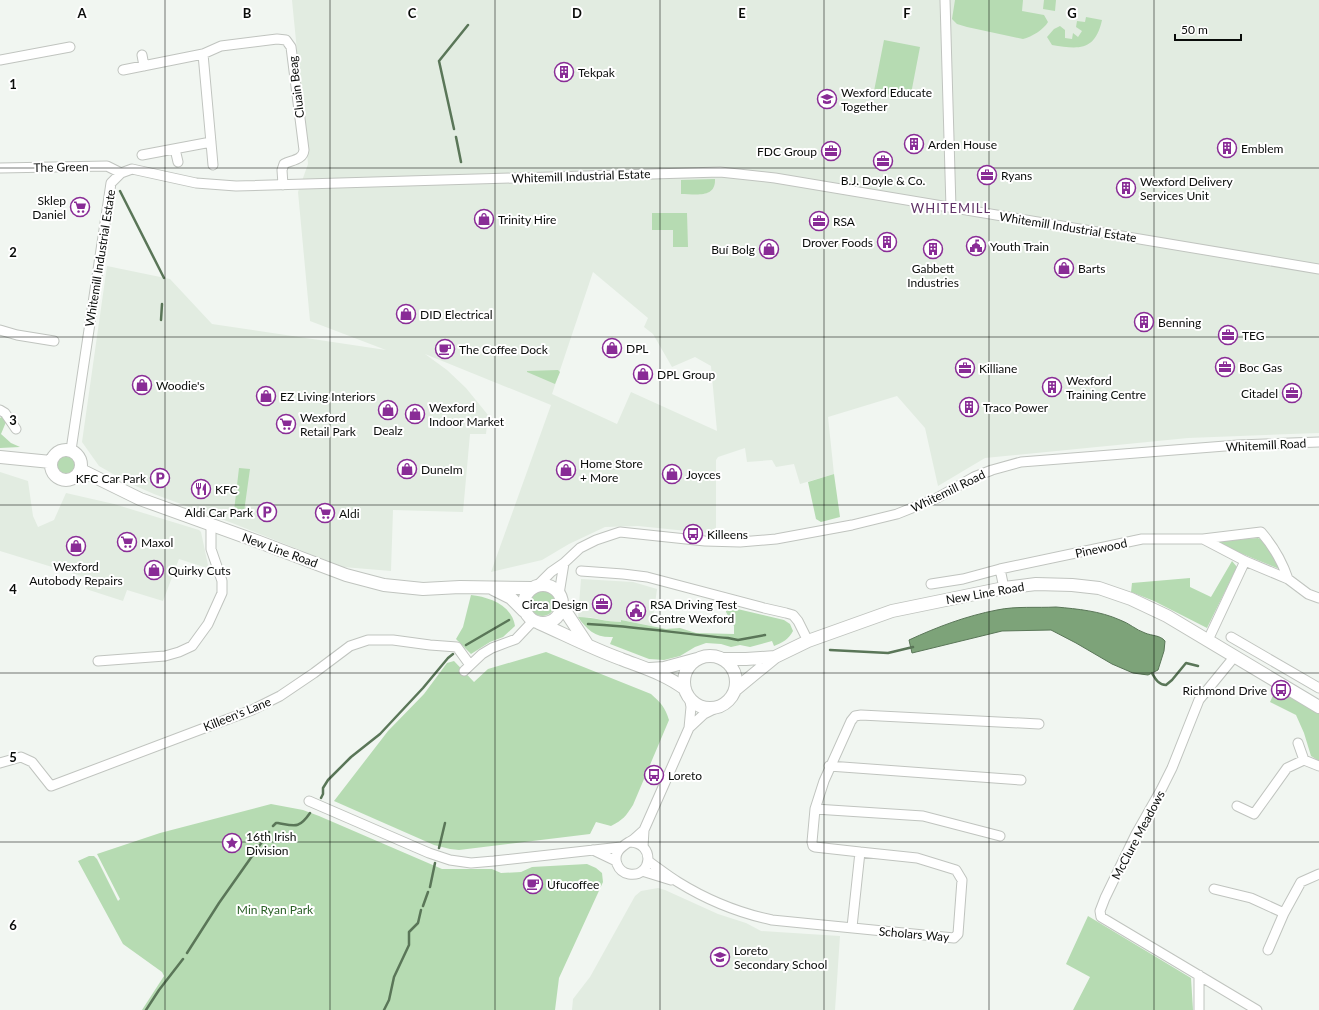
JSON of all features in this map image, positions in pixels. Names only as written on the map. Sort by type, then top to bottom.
[{"type":"main road","points":[[60,450],[71,450],[79,455],[81,460],[81,470],[75,478],[70,480],[62,479],[55,476],[52,472],[51,462],[56,453],[60,450]]},
{"type":"main road","points":[[0,458],[51,462]]},
{"type":"main road","name":"New Line Road","points":[[81,470],[140,499],[346,574],[384,585],[423,589],[535,586]]},
{"type":"main road","name":"New Line Road","points":[[736,689],[775,656],[808,641],[892,611],[1004,588],[1036,584],[1099,588],[1130,599],[1167,616],[1318,705]]},
{"type":"main road","points":[[587,644],[556,590],[550,586],[544,585],[535,586],[527,592],[523,604],[524,611],[528,617],[536,622],[620,659],[648,669],[672,680],[687,693],[694,702],[701,706],[709,708],[718,707],[726,703],[732,697],[736,689],[737,681],[735,672],[723,659],[714,656],[706,656],[664,668],[648,669]]},
{"type":"main road","name":"New Line Road","points":[[488,587],[511,598],[524,611]]},
{"type":"main road","points":[[536,622],[545,623],[552,621],[557,617],[561,600]]},
{"type":"main road","name":"New Line Road","points":[[723,659],[746,659],[775,656]]},
{"type":"main road","points":[[687,693],[684,682],[686,673],[690,665],[697,659]]},
{"type":"street","points":[[945,0],[951,208]]},
{"type":"street","name":"Cluain Beag","points":[[123,70],[203,54],[221,46],[277,39],[286,40],[291,48],[304,150],[300,158],[284,164],[282,170],[282,185]]},
{"type":"street","points":[[0,60],[70,47]]},
{"type":"street","points":[[142,54],[144,66]]},
{"type":"street","points":[[203,54],[213,165]]},
{"type":"street","points":[[142,155],[211,142]]},
{"type":"street","points":[[176,149],[178,162]]},
{"type":"street","name":"The Green","points":[[0,168],[107,166],[121,173]]},
{"type":"street","name":"Whitemill Industrial Estate","points":[[71,450],[111,183],[121,173],[132,169],[196,183],[236,186],[720,172],[775,178],[1319,269]]},
{"type":"street","points":[[0,330],[17,335],[54,341]]},
{"type":"street","points":[[0,410],[5,413],[16,428]]},
{"type":"street","name":"Whitemill Road","points":[[535,586],[580,548],[596,540],[620,532],[705,541],[740,542],[776,539],[852,525],[897,514],[937,498],[974,477],[1020,462],[1238,446],[1319,442]]},
{"type":"street","points":[[98,661],[165,656],[192,646],[208,624],[222,593],[222,581],[211,549],[212,525]]},
{"type":"street","name":"Pinewood","points":[[931,584],[963,579],[1000,569],[1142,540],[1203,539],[1261,532],[1272,545],[1282,563],[1288,579]]},
{"type":"street","name":"Pinewood","points":[[1203,539],[1245,561],[1288,579],[1308,594],[1319,598]]},
{"type":"street","points":[[1208,640],[1245,561]]},
{"type":"street","points":[[561,600],[564,563]]},
{"type":"street","points":[[1000,569],[1004,588]]},
{"type":"street","points":[[581,571],[647,577],[793,615],[798,621],[808,641]]},
{"type":"street","name":"Killeen's Lane","points":[[0,764],[21,757],[32,762],[51,786],[252,710],[280,696],[350,646],[368,640],[393,640],[457,647],[467,668],[492,648],[516,639],[536,622]]},
{"type":"street","points":[[1231,637],[1319,688]]},
{"type":"street","name":"McClure Meadows","points":[[1235,656],[1199,700],[1172,768],[1136,834],[1100,911],[1101,917],[1257,1010]]},
{"type":"street","points":[[593,850],[616,861],[621,870],[626,873],[634,874],[645,868],[648,861],[648,856],[644,847],[644,830],[688,728],[691,707],[687,693]]},
{"type":"street","points":[[688,728],[704,714],[718,707]]},
{"type":"street","name":"Scholars Way","points":[[852,927],[954,938],[958,934],[962,880],[956,870],[917,858],[813,846],[812,842],[815,809],[830,766],[851,721],[855,716],[861,715],[1039,724]]},
{"type":"street","points":[[1298,743],[1304,760]]},
{"type":"street","points":[[1237,806],[1254,814],[1287,768],[1304,760],[1319,766]]},
{"type":"street","points":[[830,766],[1021,780]]},
{"type":"street","points":[[309,801],[429,853],[450,860],[471,863],[621,847]]},
{"type":"street","points":[[815,809],[922,816],[1000,836]]},
{"type":"street","points":[[616,861],[618,851],[621,847],[630,842],[644,830]]},
{"type":"street","points":[[630,842],[644,847]]},
{"type":"street","points":[[648,861],[679,882],[734,909],[758,917],[772,920],[852,927],[860,852]]},
{"type":"street","points":[[642,871],[679,882]]},
{"type":"street","points":[[1268,950],[1284,914],[1301,882],[1319,874]]},
{"type":"street","points":[[1214,889],[1251,898],[1284,914]]},
{"type":"street","points":[[1198,975],[1199,1010]]},
{"type":"shaded area","points":[[292,0],[1319,0],[1319,433],[1188,438],[985,458],[938,486],[925,428],[897,396],[828,417],[834,474],[800,484],[794,464],[776,467],[772,460],[747,462],[745,448],[718,457],[716,460],[716,534],[638,526],[605,527],[569,544],[542,560],[491,572],[551,405],[425,354],[447,370],[466,388],[488,415],[486,434],[470,434],[463,512],[393,510],[391,571],[343,567],[129,483],[99,466],[82,442],[107,266],[170,279],[212,324],[386,350],[310,321],[298,192],[308,164]],"holes":[[[593,272],[648,318],[644,327],[653,334],[672,367],[695,357],[711,366],[717,431],[631,392],[617,424],[552,394]]]},
{"type":"shaded area","points":[[0,472],[28,481],[33,516],[38,527],[54,520],[66,493],[114,504],[199,530],[201,532],[208,565],[207,568],[179,559],[163,601],[127,590],[123,601],[86,589],[88,578],[0,551]]},
{"type":"shaded area","points":[[581,579],[633,582],[657,589],[652,626],[621,620],[621,622],[613,622],[589,617],[578,617]]},
{"type":"shaded area","points":[[1056,607],[1105,614],[1123,621],[1142,632],[1161,638],[1165,641],[1164,651],[1158,670],[1148,675],[1133,673],[1112,664],[1051,630],[1002,631],[912,653],[909,640],[941,626],[985,612],[1004,609]]},
{"type":"shaded area","name":"Loreto Secondary School","points":[[658,888],[718,914],[746,923],[761,931],[840,936],[835,1010],[572,1010],[573,999],[590,977],[635,896],[641,891]]},
{"type":"green space","points":[[955,0],[1023,0],[1022,11],[1044,15],[1048,22],[1037,32],[1023,39],[967,27],[957,24],[952,19]]},
{"type":"green space","points":[[1044,0],[1056,0],[1055,11],[1043,9]]},
{"type":"green space","points":[[1086,17],[1102,20],[1095,38],[1090,43],[1077,47],[1052,45],[1047,37],[1054,29],[1060,26],[1065,30],[1065,38],[1072,39],[1073,33],[1078,37],[1082,31],[1076,27],[1077,21],[1085,22]]},
{"type":"green space","points":[[884,40],[920,47],[910,99],[874,91]]},
{"type":"green space","points":[[715,179],[712,190],[708,193],[698,195],[681,194],[681,180]]},
{"type":"green space","points":[[652,213],[687,213],[688,247],[673,247],[673,230],[652,230]]},
{"type":"green space","points":[[558,370],[560,372],[555,384],[527,372],[527,371]]},
{"type":"green space","points":[[3,416],[6,422],[1,434],[11,443],[20,447],[0,448],[0,418]]},
{"type":"green space","points":[[62,454],[70,454],[76,460],[76,468],[70,474],[62,474],[56,468],[56,460]]},
{"type":"green space","points":[[239,468],[250,469],[244,512],[234,511]]},
{"type":"green space","points":[[834,474],[840,517],[821,522],[816,519],[808,482]]},
{"type":"green space","points":[[1258,538],[1265,542],[1282,570],[1218,544],[1217,541]]},
{"type":"green space","points":[[1232,561],[1237,567],[1207,628],[1154,601],[1131,592],[1132,583],[1190,578],[1190,587],[1211,597]]},
{"type":"green space","points":[[542,590],[551,594],[555,603],[551,612],[542,616],[533,612],[529,603],[533,594]]},
{"type":"green space","points":[[471,595],[492,600],[505,607],[513,619],[515,626],[503,637],[490,642],[471,654],[456,639],[463,627]]},
{"type":"green space","points":[[718,606],[729,607],[784,620],[790,624],[793,631],[780,644],[774,646],[772,641],[750,647],[740,645],[731,647],[721,644],[706,643],[695,647],[680,656],[664,660],[649,659],[610,644],[613,637],[597,635],[585,626],[578,617],[615,622],[621,622],[621,620],[666,629],[680,628],[696,633],[734,634],[734,626],[726,610]]},
{"type":"green space","points":[[546,652],[651,694],[666,712],[669,720],[633,805],[619,822],[611,826],[596,822],[590,834],[459,850],[434,845],[334,801],[388,731],[424,694],[447,663],[454,661],[474,682],[488,669]]},
{"type":"green space","points":[[1276,689],[1319,714],[1319,761],[1311,756],[1304,733],[1296,715],[1270,702]]},
{"type":"green space","name":"Min Ryan Park","points":[[271,804],[303,810],[319,816],[442,869],[492,869],[501,873],[521,872],[532,867],[587,864],[596,868],[602,873],[603,882],[559,978],[555,1010],[142,1010],[164,976],[162,972],[123,944],[78,861],[89,856],[94,856],[97,859],[118,901],[120,899],[97,854],[160,833]]},
{"type":"green space","points":[[1088,916],[1191,978],[1193,1010],[1073,1010],[1090,977],[1066,964]]},
{"type":"waterway","points":[[454,129],[439,61],[468,25]]},
{"type":"waterway","points":[[456,137],[461,162]]},
{"type":"waterway","points":[[120,191],[164,278]]},
{"type":"waterway","points":[[161,320],[162,304]]},
{"type":"waterway","points":[[466,645],[509,620]]},
{"type":"waterway","points":[[588,624],[641,628],[738,640],[765,635]]},
{"type":"waterway","points":[[830,650],[888,653],[913,647]]},
{"type":"waterway","points":[[321,798],[323,788],[328,780],[351,757],[380,734],[453,654]]},
{"type":"waterway","points":[[1152,673],[1159,683],[1166,685],[1186,663],[1198,666]]},
{"type":"waterway","points":[[273,826],[276,823],[293,825],[300,824],[310,813]]},
{"type":"waterway","points":[[439,848],[445,823]]},
{"type":"waterway","points":[[187,953],[219,903],[269,832]]},
{"type":"waterway","points":[[430,887],[435,863]]},
{"type":"waterway","points":[[423,906],[428,892]]},
{"type":"waterway","points":[[384,1010],[389,1000],[394,977],[409,945],[409,932],[418,923],[421,910]]},
{"type":"waterway","points":[[146,1010],[159,990],[183,959]]},
{"type":"place","name":"Tekpak","points":[[564,72]]},
{"type":"place","name":"Wexford Educate Together","points":[[827,99]]},
{"type":"place","name":"Arden House","points":[[914,144]]},
{"type":"place","name":"Emblem","points":[[1227,148]]},
{"type":"place","name":"FDC Group","points":[[831,151]]},
{"type":"place","name":"B.J. Doyle & Co.","points":[[883,161]]},
{"type":"place","name":"Ryans","points":[[987,175]]},
{"type":"place","name":"Wexford Delivery Services Unit","points":[[1126,188]]},
{"type":"place","name":"Sklep Daniel","points":[[80,207]]},
{"type":"place","name":"Trinity Hire","points":[[484,219]]},
{"type":"place","name":"RSA","points":[[819,221]]},
{"type":"place","name":"Drover Foods","points":[[887,242]]},
{"type":"place","name":"Youth Train","points":[[976,246]]},
{"type":"place","name":"Buí Bolg","points":[[769,249]]},
{"type":"place","name":"Gabbett Industries","points":[[933,249]]},
{"type":"place","name":"Barts","points":[[1064,268]]},
{"type":"place","name":"DID Electrical","points":[[406,314]]},
{"type":"place","name":"Benning","points":[[1144,322]]},
{"type":"place","name":"TEG","points":[[1228,335]]},
{"type":"place","name":"DPL","points":[[612,348]]},
{"type":"place","name":"The Coffee Dock","points":[[445,349]]},
{"type":"place","name":"Boc Gas","points":[[1225,367]]},
{"type":"place","name":"Killiane","points":[[965,368]]},
{"type":"place","name":"DPL Group","points":[[643,374]]},
{"type":"place","name":"Woodie's","points":[[142,385]]},
{"type":"place","name":"Wexford Training Centre","points":[[1052,387]]},
{"type":"place","name":"Citadel","points":[[1292,393]]},
{"type":"place","name":"EZ Living Interiors","points":[[266,396]]},
{"type":"place","name":"Traco Power","points":[[969,407]]},
{"type":"place","name":"Dealz","points":[[388,410]]},
{"type":"place","name":"Wexford Indoor Market","points":[[415,414]]},
{"type":"place","name":"Wexford Retail Park","points":[[286,424]]},
{"type":"place","name":"DuneIm","points":[[407,469]]},
{"type":"place","name":"Home Store + More","points":[[566,470]]},
{"type":"place","name":"Joyces","points":[[672,474]]},
{"type":"place","name":"KFC Car Park","points":[[160,478]]},
{"type":"place","name":"KFC","points":[[201,489]]},
{"type":"place","name":"Aldi Car Park","points":[[267,512]]},
{"type":"place","name":"Aldi","points":[[325,513]]},
{"type":"place","name":"Killeens","points":[[693,534]]},
{"type":"place","name":"Maxol","points":[[127,542]]},
{"type":"place","name":"Wexford Autobody Repairs","points":[[76,546]]},
{"type":"place","name":"Quirky Cuts","points":[[154,570]]},
{"type":"place","name":"Circa Design","points":[[602,604]]},
{"type":"place","name":"RSA Driving Test Centre Wexford","points":[[636,611]]},
{"type":"place","name":"Richmond Drive","points":[[1281,690]]},
{"type":"place","name":"Loreto","points":[[654,775]]},
{"type":"place","name":"16th Irish Division","points":[[232,843]]},
{"type":"place","name":"Ufucoffee","points":[[533,884]]},
{"type":"place","name":"Loreto Secondary School","points":[[720,957]]},
{"type":"district","name":"WHITEMILL","points":[[951,208]]}]
